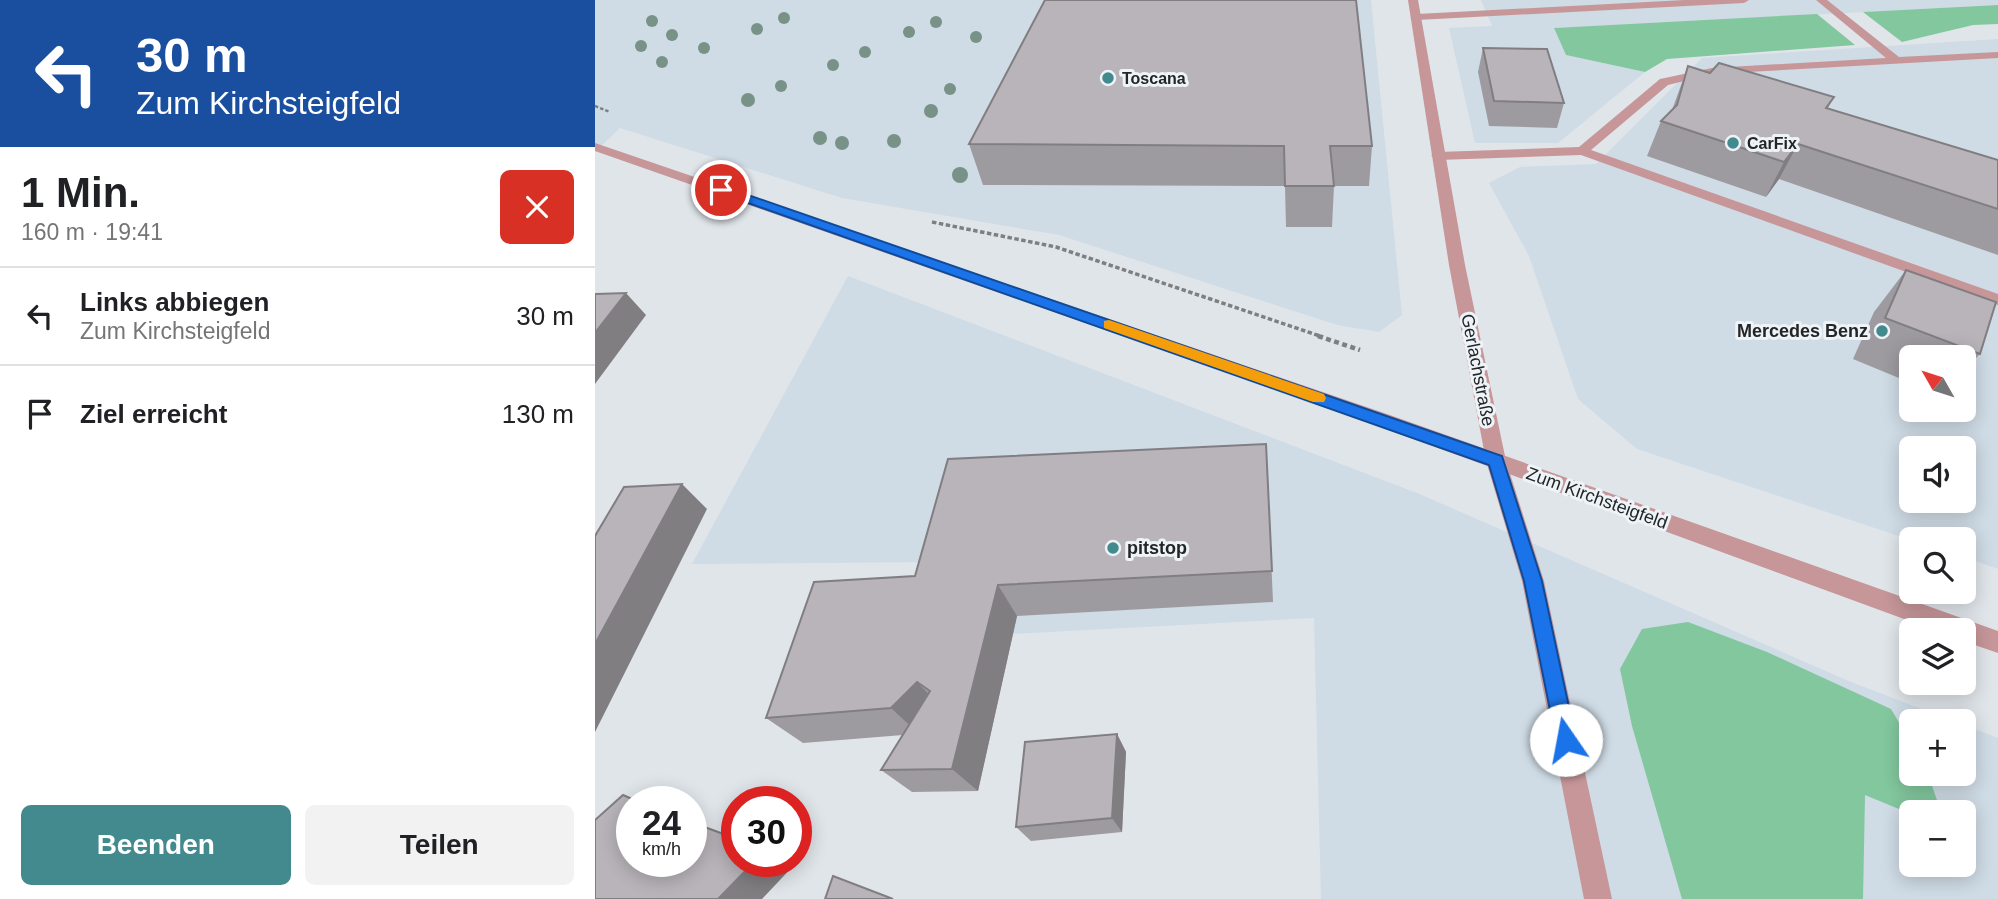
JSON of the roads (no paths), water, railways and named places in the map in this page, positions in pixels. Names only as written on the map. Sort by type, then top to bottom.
[{"type":"street","name":"Gerlachstraße","points":[[1413,0],[1438,156],[1496,461],[1533,581],[1598,899]]},
{"type":"street","points":[[1417,17],[1744,0]]},
{"type":"street","points":[[1821,0],[1897,61]]},
{"type":"street","points":[[1582,152],[1664,82],[1712,71],[1998,55]]},
{"type":"street","name":"Zum Kirchsteigfeld","points":[[595,147],[1496,461],[1930,618]]},
{"type":"street","points":[[1438,156],[1582,152],[1998,300]]},
{"type":"street","name":"Zum Kirchsteigfeld","points":[[1976,634],[1998,642]]},
{"type":"place","name":"Toscana","points":[[1108,78]]},
{"type":"place","name":"CarFix","points":[[1733,143]]},
{"type":"place","name":"Mercedes Benz","points":[[1882,331]]},
{"type":"place","name":"pitstop","points":[[1113,548]]}]
